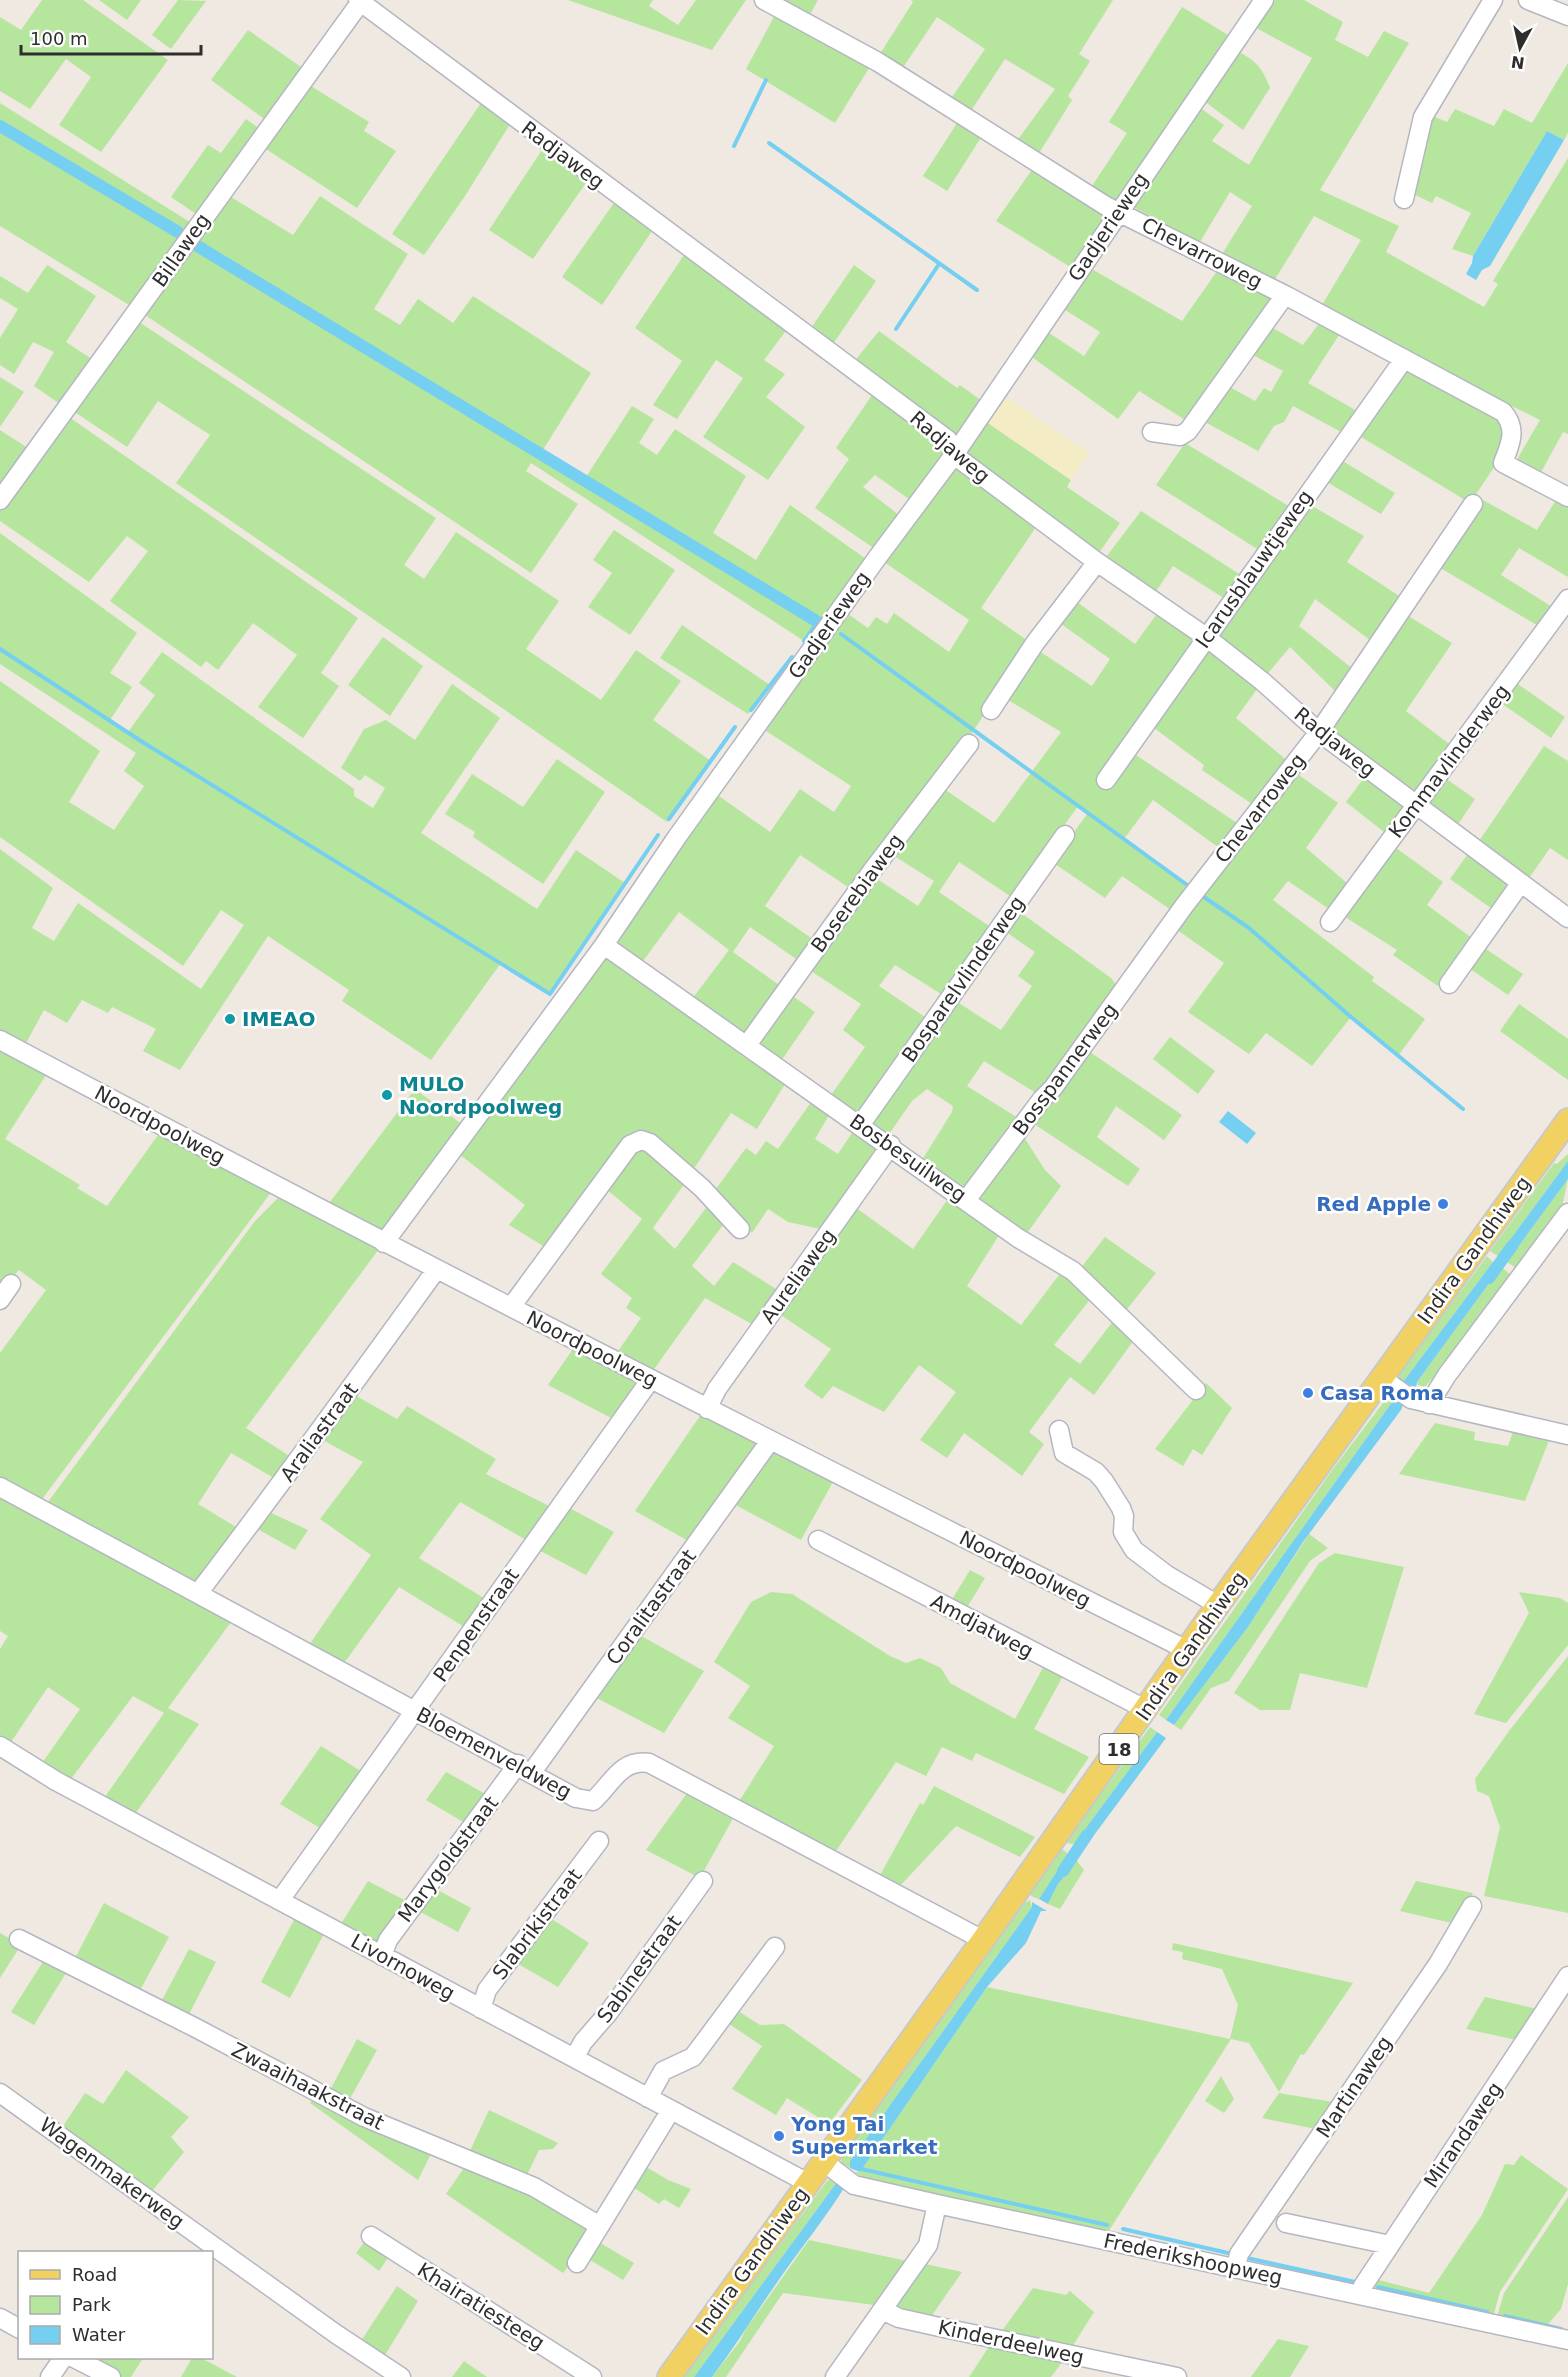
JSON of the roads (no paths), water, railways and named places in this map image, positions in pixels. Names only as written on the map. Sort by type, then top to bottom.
[{"type":"main road","name":"Indira Gandhiweg","points":[[669,2377],[808,2183],[830,2166],[983,1940],[1147,1710],[1218,1605],[1388,1382],[1568,1120]]},
{"type":"street","name":"Chevarroweg","points":[[764,0],[878,62],[1106,206],[1286,295],[1503,412],[1511,420],[1513,438],[1503,463],[1568,496]]},
{"type":"street","name":"Gadjerieweg","points":[[384,1243],[604,945],[677,837],[877,558],[954,455],[1118,211],[1264,0]]},
{"type":"street","points":[[1404,199],[1423,117],[1493,0]]},
{"type":"street","points":[[1528,0],[1568,16]]},
{"type":"street","name":"Radjaweg","points":[[360,1],[948,440],[954,455],[1097,562],[1206,637],[1262,681],[1319,732],[1568,918]]},
{"type":"street","name":"Billaweg","points":[[0,500],[360,1]]},
{"type":"street","points":[[1152,432],[1180,436],[1188,431],[1286,295]]},
{"type":"street","name":"Icarusblauwtjeweg","points":[[1106,780],[1404,360]]},
{"type":"street","name":"Chevarroweg","points":[[1162,938],[1208,874],[1319,732],[1473,504]]},
{"type":"street","points":[[991,710],[1035,643],[1097,562]]},
{"type":"street","name":"Kommavlinderweg","points":[[1330,922],[1568,599]]},
{"type":"street","name":"Boserebiaweg","points":[[747,1044],[872,871],[969,744]]},
{"type":"street","name":"Bosparelvlinderweg","points":[[861,1124],[1065,835]]},
{"type":"street","points":[[1449,984],[1520,884]]},
{"type":"street","name":"Bosspannerweg","points":[[967,1199],[1041,1099],[1053,1088],[1162,938]]},
{"type":"street","name":"Bosbesuilweg","points":[[604,945],[967,1199],[1018,1238],[1072,1271],[1196,1390]]},
{"type":"street","name":"Noordpoolweg","points":[[0,1040],[436,1270],[1187,1650]]},
{"type":"street","points":[[511,1307],[630,1145],[641,1140],[650,1143],[702,1188],[740,1229]]},
{"type":"street","name":"Aureliaweg","points":[[707,1409],[717,1389],[891,1146]]},
{"type":"street","points":[[1429,1404],[1447,1375],[1568,1213]]},
{"type":"street","name":"Araliastraat","points":[[199,1592],[280,1486],[307,1444],[436,1270]]},
{"type":"street","points":[[0,1300],[11,1284]]},
{"type":"street","name":"Penpenstraat","points":[[280,1900],[651,1379]]},
{"type":"street","points":[[1388,1382],[1411,1399],[1568,1435]]},
{"type":"street","points":[[1059,1430],[1064,1453],[1100,1476],[1121,1508],[1124,1516],[1123,1532],[1134,1550],[1167,1575],[1218,1605]]},
{"type":"street","name":"Coralitastraat","points":[[525,1768],[770,1441]]},
{"type":"street","name":"Bloemenveldweg","points":[[0,1486],[199,1592],[310,1655],[525,1768],[576,1798],[593,1801],[626,1766],[637,1761],[649,1763],[983,1940]]},
{"type":"street","name":"Amdjatweg","points":[[818,1540],[1147,1710]]},
{"type":"street","name":"Livornoweg","points":[[0,1746],[56,1780],[808,2183]]},
{"type":"street","name":"Marygoldstraat","points":[[382,1956],[388,1940],[525,1768]]},
{"type":"street","name":"Slabrikistraat","points":[[481,2009],[487,1990],[599,1841]]},
{"type":"street","name":"Sabinestraat","points":[[575,2057],[583,2042],[609,2012],[703,1881]]},
{"type":"street","name":"Martinaweg","points":[[1236,2267],[1239,2254],[1438,1964],[1472,1906]]},
{"type":"street","name":"Zwaaihaakstraat","points":[[19,1939],[196,2028],[364,2117],[534,2187],[600,2226]]},
{"type":"street","points":[[648,2098],[663,2071],[693,2057],[775,1947]]},
{"type":"street","name":"Mirandaweg","points":[[1360,2294],[1568,1976]]},
{"type":"street","name":"Wagenmakerweg","points":[[0,2092],[336,2334],[401,2377]]},
{"type":"street","points":[[577,2263],[671,2110]]},
{"type":"street","name":"Frederikshoopweg","points":[[830,2166],[854,2185],[937,2205],[1236,2267],[1568,2340]]},
{"type":"street","points":[[835,2377],[928,2245],[937,2205]]},
{"type":"street","points":[[1286,2223],[1390,2245]]},
{"type":"street","name":"Khairatiesteeg","points":[[371,2236],[592,2377]]},
{"type":"street","name":"Kinderdeelweg","points":[[882,2310],[899,2318],[1177,2377]]},
{"type":"street","points":[[0,2318],[18,2328]]},
{"type":"street","points":[[50,2377],[62,2359]]},
{"type":"street","points":[[76,2359],[111,2377]]},
{"type":"water","points":[[1547,131],[1564,140],[1490,266],[1482,270],[1476,280],[1466,274],[1473,256]]},
{"type":"water","points":[[1228,1111],[1256,1133],[1247,1144],[1219,1122]]},
{"type":"water","points":[[1568,1161],[1568,1179],[1507,1262],[1498,1256]]},
{"type":"water","points":[[1493,1262],[1501,1267],[1417,1382],[1416,1388],[1403,1382]]},
{"type":"water","points":[[1395,1398],[1403,1405],[1401,1410],[1303,1542],[1248,1627],[1174,1725],[1166,1720]]},
{"type":"water","points":[[1157,1732],[1166,1738],[1083,1850],[1074,1844]]},
{"type":"water","points":[[1068,1854],[1077,1861],[1058,1884],[1048,1904],[1039,1899]]},
{"type":"water","points":[[1032,1902],[1047,1911],[1041,1911],[1026,1943],[987,1987],[860,2172],[850,2168],[850,2161],[1032,1907]]},
{"type":"water","points":[[837,2182],[844,2188],[722,2364],[712,2377],[694,2377]]},
{"type":"waterway","points":[[734,146],[766,80]]},
{"type":"waterway","points":[[0,126],[178,232]]},
{"type":"waterway","points":[[769,143],[977,290]]},
{"type":"waterway","points":[[194,244],[818,622]]},
{"type":"waterway","points":[[896,329],[939,264]]},
{"type":"waterway","points":[[804,641],[818,622]]},
{"type":"waterway","points":[[841,634],[1190,887]]},
{"type":"waterway","points":[[0,649],[144,743],[550,994],[658,835]]},
{"type":"waterway","points":[[751,710],[792,657]]},
{"type":"waterway","points":[[669,819],[735,727]]},
{"type":"waterway","points":[[1201,895],[1249,928],[1351,1017],[1463,1109]]},
{"type":"waterway","points":[[1489,1278],[1512,1246]]},
{"type":"waterway","points":[[1063,1871],[1087,1835]]},
{"type":"waterway","points":[[857,2168],[1107,2225]]},
{"type":"waterway","points":[[1123,2229],[1228,2253]]},
{"type":"waterway","points":[[1247,2258],[1355,2282]]},
{"type":"waterway","points":[[1378,2287],[1487,2312]]},
{"type":"waterway","points":[[1505,2316],[1561,2329]]},
{"type":"place","name":"IMEAO","points":[[230,1019]]},
{"type":"place","name":"MULO Noordpoolweg","points":[[387,1095]]},
{"type":"place","name":"Red Apple","points":[[1443,1204]]},
{"type":"place","name":"Casa Roma","points":[[1308,1393]]},
{"type":"place","name":"Yong Tai Supermarket","points":[[779,2136]]}]
